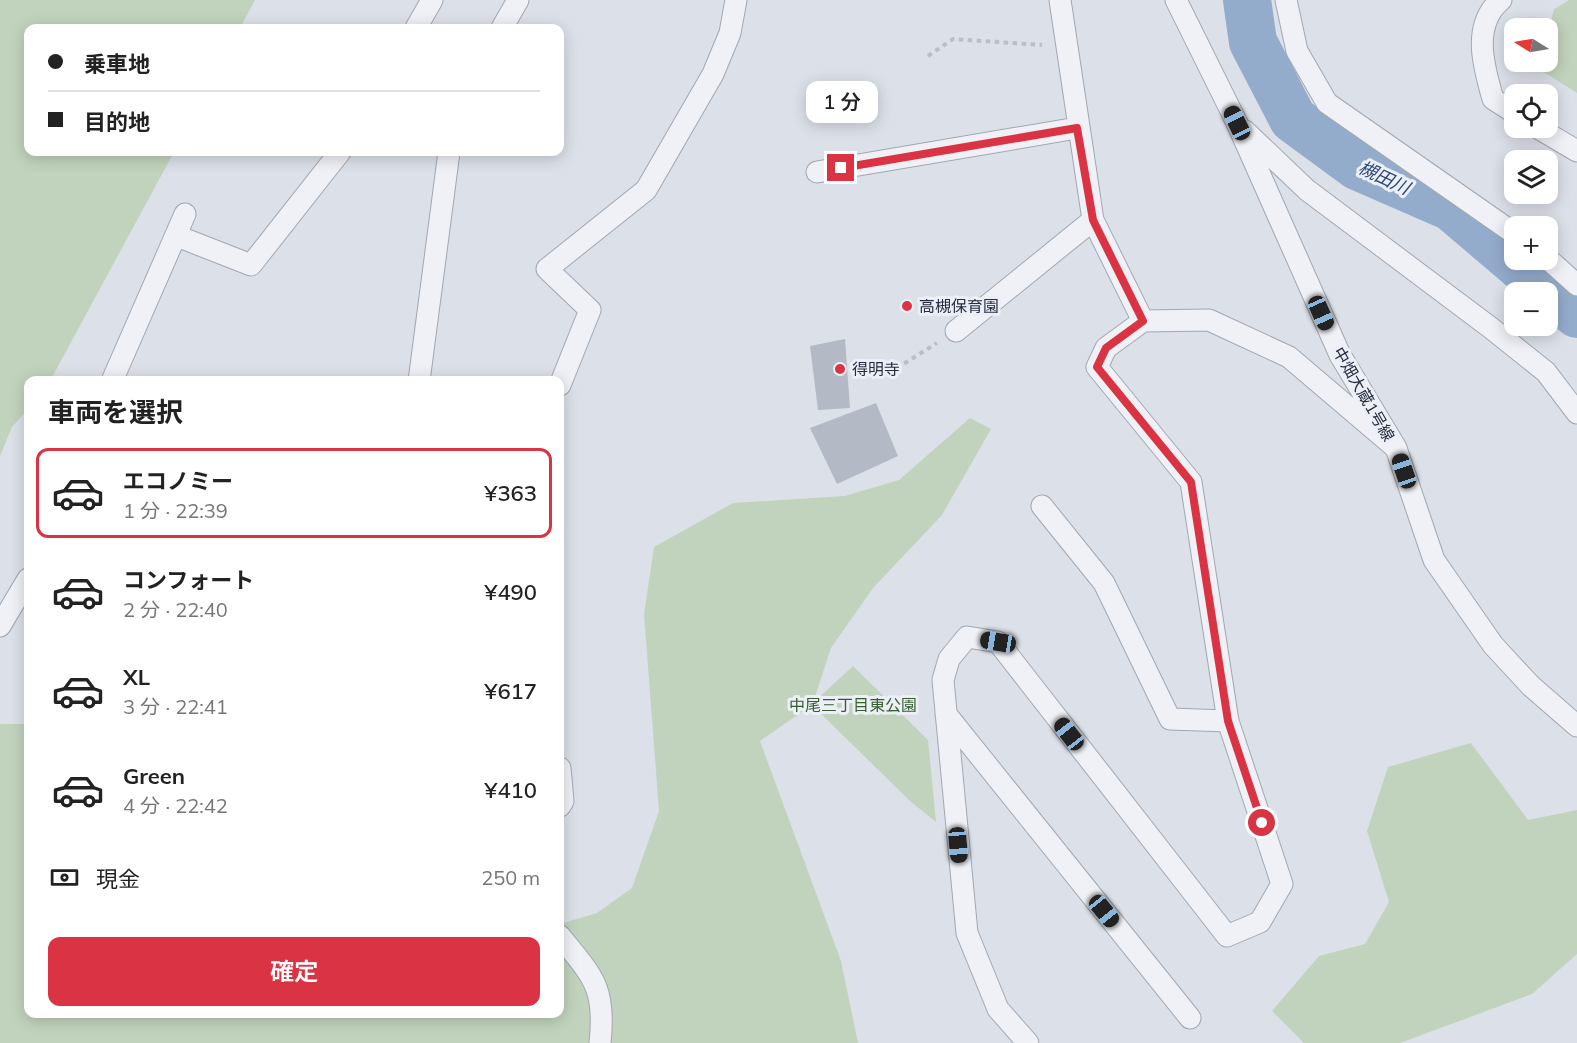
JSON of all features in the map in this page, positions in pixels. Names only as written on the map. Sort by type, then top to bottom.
[{"type":"street","points":[[418,24],[432,0]]},
{"type":"street","points":[[504,24],[518,0]]},
{"type":"street","points":[[564,376],[590,310],[547,269],[646,190],[713,74],[729,33],[736,0]]},
{"type":"street","points":[[1060,0],[1077,128],[1093,220],[1143,321]]},
{"type":"street","name":"中畑大蔵1号線","points":[[1176,0],[1237,123],[1340,355],[1396,448],[1434,560],[1493,645],[1531,686],[1577,726]]},
{"type":"street","points":[[1286,0],[1297,51],[1327,103],[1504,226]]},
{"type":"street","points":[[1496,2],[1482,34],[1483,66],[1493,99],[1504,106]]},
{"type":"street","points":[[1237,123],[1307,190],[1546,372],[1577,413]]},
{"type":"street","points":[[817,172],[1077,128]]},
{"type":"street","points":[[1555,138],[1577,151]]},
{"type":"street","points":[[177,236],[251,265],[337,156]]},
{"type":"street","points":[[420,376],[448,156]]},
{"type":"street","points":[[114,376],[185,214]]},
{"type":"street","points":[[957,331],[1093,220]]},
{"type":"street","points":[[1558,268],[1577,285]]},
{"type":"street","points":[[1028,1043],[998,1009],[967,933],[943,680],[949,659],[968,637],[998,642],[1227,936],[1260,922],[1282,884],[1228,721],[1191,482],[1097,367],[1106,348],[1143,321],[1209,320],[1289,357],[1396,448]]},
{"type":"street","points":[[1042,506],[1104,583],[1170,719],[1228,721]]},
{"type":"street","points":[[0,626],[24,586]]},
{"type":"street","points":[[946,714],[1190,1018]]},
{"type":"street","points":[[564,941],[595,979],[603,1012],[600,1043]]},
{"type":"path","points":[[928,56],[953,39],[1066,46]]},
{"type":"path","points":[[889,373],[957,331]]},
{"type":"green space","points":[[0,0],[255,0],[242,24],[24,24],[24,156],[172,156],[53,376],[24,376],[24,414],[12,427],[0,456]]},
{"type":"green space","points":[[1569,0],[1577,0],[1577,93],[1544,72],[1558,72],[1558,18],[1552,18],[1554,9]]},
{"type":"green space","name":"中尾三丁目東公園","points":[[970,418],[991,429],[942,515],[873,588],[831,648],[813,703],[853,666],[928,740],[936,822],[910,801],[812,705],[760,741],[841,961],[858,1043],[0,1043],[0,724],[24,724],[24,1018],[564,1018],[564,923],[597,913],[632,888],[659,811],[644,614],[654,547],[733,503],[845,496],[899,480]]},
{"type":"green space","points":[[1471,743],[1528,820],[1577,810],[1577,954],[1532,994],[1400,1043],[1304,1043],[1272,1011],[1319,956],[1365,944],[1389,902],[1367,831],[1388,767]]},
{"type":"building","points":[[845,339],[850,408],[818,410],[810,346]]},
{"type":"building","points":[[876,403],[898,456],[837,484],[810,428]]},
{"type":"waterway","name":"槻田川","points":[[1247,0],[1253,42],[1293,119],[1357,166],[1451,207],[1577,314]]},
{"type":"place","name":"高槻保育園","points":[[907,306]]},
{"type":"place","name":"得明寺","points":[[840,369]]},
{"type":"route","points":[[841,168],[1077,128],[1093,220],[1143,321],[1106,348],[1097,367],[1191,482],[1204,553],[1218,667],[1228,721],[1262,823]]}]
